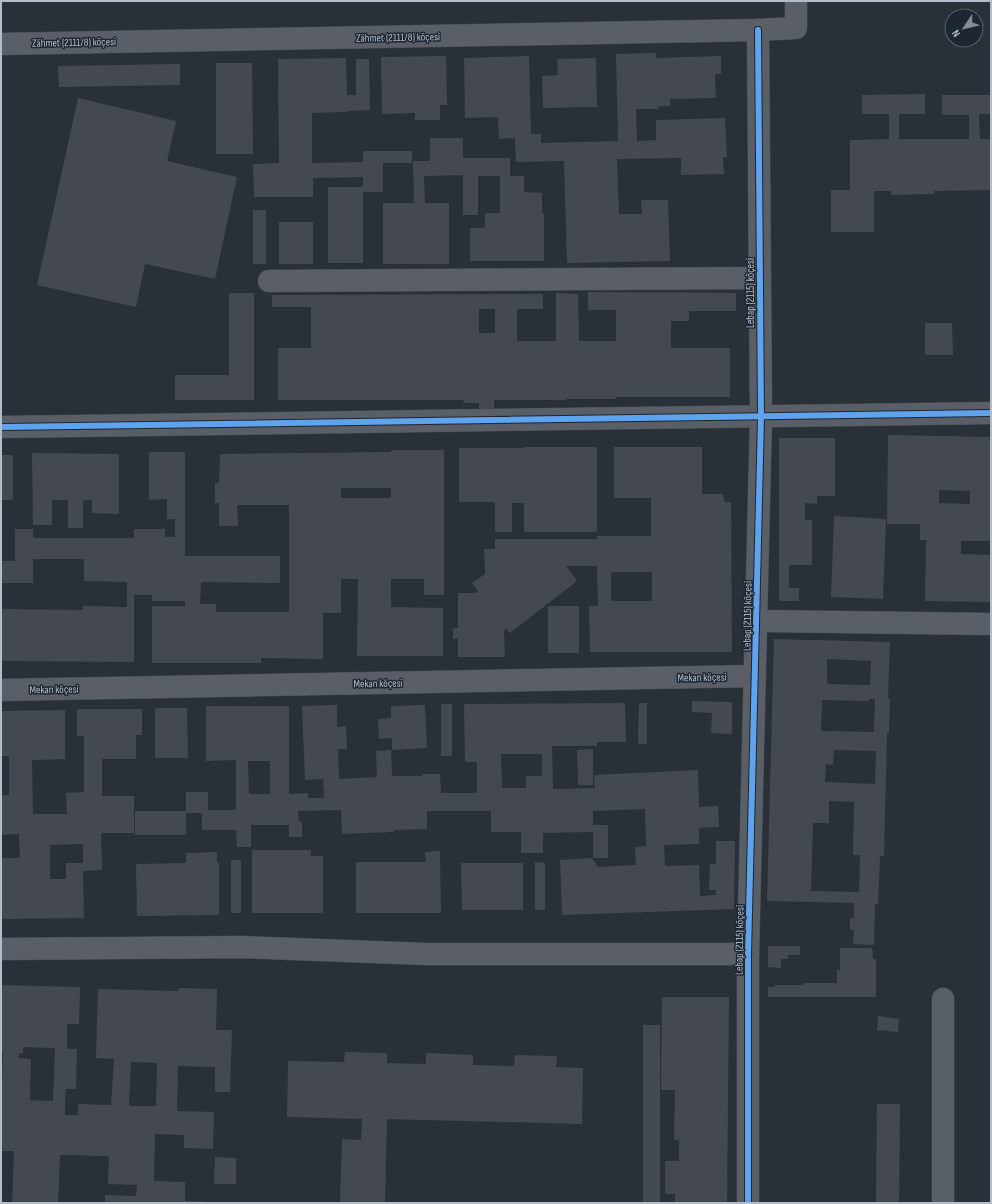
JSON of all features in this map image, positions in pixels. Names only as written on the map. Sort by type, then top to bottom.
[{"type":"street","name":"Zähmet (2111/8) köçesi","points":[[1,44],[758,30],[796,28],[796,1]]},
{"type":"street","name":"Lebap (2115) köçesi","points":[[748,1203],[748,954],[761,416],[758,30]]},
{"type":"street","points":[[268,281],[760,278]]},
{"type":"street","points":[[1,427],[991,413]]},
{"type":"street","points":[[757,621],[991,624]]},
{"type":"street","name":"Mekan köçesi","points":[[1,690],[755,676]]},
{"type":"street","points":[[1,949],[244,947],[426,954],[748,954]]},
{"type":"street","points":[[943,998],[943,1203]]},
{"type":"building","points":[[656,53],[656,58],[721,56],[721,74],[715,74],[716,98],[670,99],[670,106],[658,106],[658,109],[636,109],[637,141],[656,140],[656,120],[725,118],[727,157],[723,157],[724,174],[681,175],[681,158],[617,159],[619,214],[642,214],[641,200],[668,200],[670,261],[567,263],[564,161],[516,162],[515,138],[499,139],[498,117],[465,118],[464,58],[529,56],[531,134],[541,134],[541,143],[618,141],[616,54]]},
{"type":"building","points":[[446,56],[447,105],[440,105],[440,120],[415,120],[415,113],[382,114],[381,57]]},
{"type":"building","points":[[346,58],[347,95],[356,95],[356,59],[369,59],[370,110],[312,113],[312,163],[363,162],[363,151],[412,151],[412,163],[383,163],[383,192],[363,192],[363,263],[328,263],[328,187],[363,187],[363,177],[313,178],[313,197],[254,197],[253,164],[279,163],[278,59]]},
{"type":"building","points":[[596,58],[597,107],[543,108],[542,76],[558,75],[557,59]]},
{"type":"building","points":[[216,63],[252,63],[253,154],[216,154]]},
{"type":"building","points":[[180,64],[180,85],[59,87],[58,66]]},
{"type":"building","points":[[925,94],[925,114],[899,114],[899,139],[969,139],[969,115],[942,115],[942,95],[991,95],[991,114],[979,114],[980,139],[991,139],[991,190],[934,191],[934,194],[891,195],[891,191],[874,191],[874,232],[831,232],[831,190],[850,190],[850,140],[889,139],[889,114],[862,114],[862,95]]},
{"type":"building","points":[[78,98],[176,121],[167,161],[237,177],[215,279],[145,264],[136,307],[37,285]]},
{"type":"building","points":[[430,138],[463,138],[463,158],[510,158],[510,176],[524,176],[524,192],[542,193],[542,213],[544,213],[544,261],[470,261],[470,228],[485,228],[485,213],[500,213],[500,176],[478,176],[478,215],[463,215],[463,175],[424,176],[425,203],[449,203],[449,264],[383,264],[383,203],[414,203],[413,161],[430,161]]},
{"type":"building","points":[[253,210],[266,210],[266,264],[253,264]]},
{"type":"building","points":[[279,222],[313,222],[313,264],[279,264]]},
{"type":"building","points":[[588,292],[736,293],[736,311],[689,311],[689,321],[671,321],[671,348],[730,348],[730,397],[616,397],[616,399],[494,400],[494,410],[479,410],[479,403],[463,403],[464,400],[278,400],[278,348],[311,348],[311,307],[272,307],[272,295],[543,294],[543,309],[517,309],[517,341],[556,341],[556,293],[578,294],[579,341],[616,341],[616,310],[588,310]],"holes":[[[479,309],[495,309],[495,333],[479,333]]]},
{"type":"building","points":[[229,293],[254,293],[254,400],[175,400],[175,375],[229,375]]},
{"type":"building","points":[[925,323],[952,323],[953,355],[925,355]]},
{"type":"building","points":[[888,435],[991,437],[991,541],[961,541],[961,554],[991,555],[991,602],[925,601],[926,540],[920,540],[920,524],[887,524]],"holes":[[[939,490],[970,491],[970,504],[939,503]]]},
{"type":"building","points":[[779,438],[835,438],[835,496],[817,496],[817,504],[805,503],[805,520],[812,520],[812,565],[789,565],[789,588],[799,588],[799,601],[779,601]]},
{"type":"building","points":[[597,447],[597,532],[524,532],[524,503],[512,503],[512,532],[495,532],[495,502],[459,502],[459,448]]},
{"type":"building","points":[[614,447],[702,447],[702,494],[723,494],[724,502],[731,502],[732,652],[590,652],[589,606],[598,606],[597,566],[566,566],[577,581],[510,633],[507,629],[504,630],[505,657],[458,657],[458,638],[453,639],[453,628],[458,628],[458,593],[476,593],[478,591],[472,583],[485,574],[484,549],[495,549],[495,539],[597,539],[597,536],[651,536],[651,498],[614,498]],"holes":[[[611,572],[652,572],[652,601],[611,601]]]},
{"type":"building","points":[[391,450],[444,450],[444,595],[424,595],[424,579],[391,579],[391,607],[443,608],[443,656],[357,656],[358,579],[341,579],[341,613],[323,613],[323,659],[261,658],[261,663],[152,663],[152,606],[185,606],[185,601],[152,601],[152,595],[134,595],[134,662],[1,661],[1,609],[83,610],[83,606],[127,607],[127,582],[84,581],[84,559],[33,559],[33,583],[1,583],[1,561],[15,561],[15,529],[33,529],[33,538],[134,538],[134,529],[165,529],[165,537],[175,537],[175,519],[167,519],[167,499],[149,500],[149,452],[185,452],[185,556],[280,556],[280,583],[201,582],[200,604],[216,604],[216,612],[289,612],[289,505],[237,505],[238,526],[219,526],[219,503],[215,503],[215,483],[219,483],[220,454],[391,452]],"holes":[[[341,488],[391,488],[391,498],[341,498]]]},
{"type":"building","points":[[32,453],[119,454],[119,514],[92,513],[92,500],[83,500],[83,528],[68,528],[68,500],[52,500],[52,525],[33,525]]},
{"type":"building","points":[[1,455],[13,455],[13,500],[1,500]]},
{"type":"building","points":[[834,516],[886,519],[883,599],[831,597]]},
{"type":"building","points":[[548,606],[579,606],[579,653],[548,653]]},
{"type":"building","points":[[774,639],[890,642],[888,699],[890,699],[889,733],[887,733],[884,856],[880,856],[878,904],[875,904],[874,945],[853,944],[854,930],[850,930],[850,918],[854,918],[854,903],[767,901]],"holes":[[[827,659],[871,661],[870,685],[827,684]],[[869,699],[875,699],[874,732],[821,731],[822,700],[869,701]],[[834,750],[876,751],[875,784],[825,782],[826,764],[833,765]],[[829,801],[854,802],[853,855],[860,855],[859,892],[811,891],[813,823],[829,823]]]},
{"type":"building","points":[[692,701],[732,702],[732,734],[711,733],[712,713],[692,712]]},
{"type":"building","points":[[625,703],[626,742],[597,742],[597,746],[552,746],[553,789],[595,788],[594,775],[698,770],[699,807],[718,806],[719,827],[699,828],[699,844],[664,845],[665,866],[699,865],[700,896],[716,895],[716,890],[709,890],[710,864],[716,864],[716,841],[735,841],[734,909],[562,915],[560,860],[591,858],[596,863],[597,867],[636,865],[635,847],[646,846],[645,809],[593,811],[593,825],[608,825],[608,858],[593,858],[593,832],[543,833],[543,853],[521,853],[521,832],[491,832],[491,811],[427,811],[427,829],[342,834],[341,810],[298,811],[299,821],[302,822],[302,837],[289,837],[289,825],[251,825],[251,847],[237,847],[236,830],[202,830],[202,813],[186,813],[186,835],[135,835],[135,811],[186,811],[186,792],[208,792],[208,810],[236,810],[236,760],[206,761],[206,706],[289,706],[289,794],[308,793],[308,798],[324,798],[323,779],[305,780],[302,706],[337,705],[337,727],[346,726],[347,749],[338,749],[339,779],[377,777],[376,751],[391,750],[392,776],[422,776],[422,774],[440,774],[441,793],[477,793],[477,762],[465,762],[464,704]],"holes":[[[501,754],[542,754],[542,776],[526,776],[526,788],[502,788]],[[248,761],[270,761],[270,794],[249,794]]]},
{"type":"building","points":[[639,703],[647,703],[647,744],[638,744]]},
{"type":"building","points":[[441,704],[452,704],[452,756],[441,756]]},
{"type":"building","points":[[425,705],[427,748],[392,750],[392,738],[379,739],[378,719],[391,718],[391,706]]},
{"type":"building","points":[[155,708],[187,708],[188,758],[155,758]]},
{"type":"building","points":[[77,709],[142,709],[142,735],[136,735],[136,759],[102,759],[102,796],[134,796],[134,833],[101,833],[102,870],[83,871],[84,918],[1,919],[1,858],[20,858],[19,834],[1,835],[1,795],[9,795],[9,756],[1,756],[1,711],[65,710],[65,759],[32,760],[33,814],[67,814],[66,793],[84,792],[84,736],[77,736]],"holes":[[[83,844],[83,863],[66,863],[66,879],[50,879],[50,845]]]},
{"type":"building","points":[[593,749],[593,785],[578,785],[577,750]]},
{"type":"building","points":[[252,850],[311,850],[311,856],[323,856],[323,913],[252,913]]},
{"type":"building","points":[[440,851],[441,913],[356,913],[356,862],[426,862],[425,852]]},
{"type":"building","points":[[217,852],[217,863],[219,863],[219,915],[137,916],[136,864],[186,863],[186,853]]},
{"type":"building","points":[[231,860],[241,860],[241,913],[231,913]]},
{"type":"building","points":[[535,862],[545,863],[545,910],[535,910]]},
{"type":"building","points":[[461,863],[523,863],[523,910],[462,910]]},
{"type":"building","points":[[768,946],[800,946],[800,955],[788,955],[788,959],[781,959],[781,968],[768,967]]},
{"type":"building","points":[[840,948],[872,948],[873,959],[876,959],[876,997],[768,997],[768,987],[775,987],[775,985],[837,983],[837,970],[840,970]]},
{"type":"building","points":[[1,985],[80,987],[79,1024],[67,1024],[67,1049],[77,1049],[76,1089],[66,1089],[65,1101],[65,1115],[78,1115],[78,1104],[111,1105],[114,1059],[96,1058],[98,989],[179,991],[179,988],[217,989],[216,1030],[232,1030],[230,1092],[215,1092],[215,1067],[178,1066],[177,1111],[214,1112],[213,1149],[184,1148],[184,1135],[155,1134],[154,1181],[185,1182],[185,1201],[213,1203],[105,1203],[105,1195],[136,1196],[137,1185],[108,1184],[109,1156],[60,1155],[58,1203],[12,1203],[14,1151],[1,1151],[3,1053],[1,1053]],"holes":[[[23,1047],[55,1048],[53,1101],[30,1100],[31,1059],[19,1058],[19,1053],[23,1053]],[[131,1062],[157,1063],[156,1106],[129,1106]]]},
{"type":"building","points":[[662,997],[729,997],[727,1203],[675,1203],[675,1194],[665,1194],[665,1161],[679,1161],[679,1140],[674,1140],[675,1090],[661,1090]]},
{"type":"building","points":[[878,1016],[899,1019],[898,1032],[877,1030]]},
{"type":"building","points":[[643,1025],[660,1025],[660,1203],[643,1203]]},
{"type":"building","points":[[345,1052],[387,1053],[387,1063],[426,1064],[426,1053],[473,1055],[473,1065],[514,1066],[515,1055],[557,1056],[556,1067],[583,1068],[582,1124],[387,1119],[385,1203],[340,1203],[342,1139],[361,1140],[362,1119],[287,1117],[288,1061],[344,1062]]},
{"type":"building","points":[[877,1104],[900,1104],[899,1203],[876,1203]]},
{"type":"building","points":[[215,1157],[236,1158],[236,1184],[214,1184]]},
{"type":"cycle path","points":[[748,1203],[748,954],[761,417],[758,30]]},
{"type":"cycle path","points":[[1,427],[991,413]]}]
